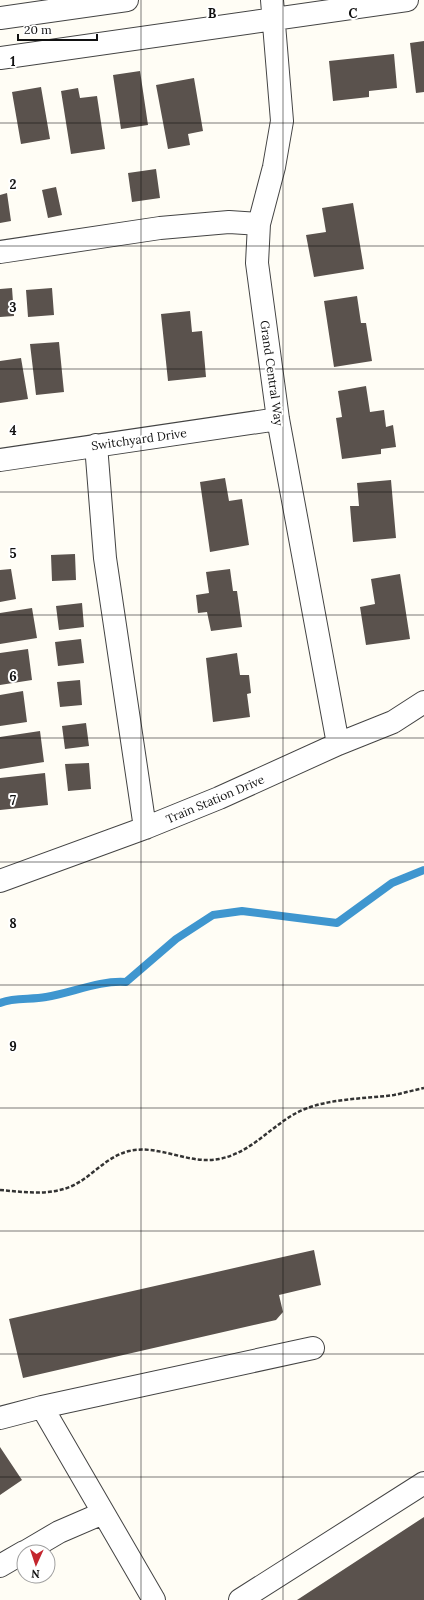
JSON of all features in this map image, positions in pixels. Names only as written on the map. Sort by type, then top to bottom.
[{"type":"street","points":[[0,18],[127,0]]},
{"type":"street","points":[[0,58],[273,9],[407,0]]},
{"type":"street","name":"Grand Central Way","points":[[273,9],[282,121],[274,167],[259,224],[257,263],[278,418],[338,744]]},
{"type":"street","points":[[0,252],[160,228],[229,222],[259,224]]},
{"type":"street","name":"Switchyard Drive","points":[[0,460],[278,418]]},
{"type":"street","points":[[96,445],[105,558],[145,828]]},
{"type":"street","name":"Train Station Drive","points":[[0,881],[145,828],[219,798],[338,744],[393,722],[424,702]]},
{"type":"street","points":[[0,1418],[42,1407],[313,1348]]},
{"type":"street","points":[[42,1407],[154,1600]]},
{"type":"street","points":[[240,1600],[424,1483]]},
{"type":"street","points":[[38,1544],[59,1532],[103,1513]]},
{"type":"street","points":[[0,1566],[16,1557]]},
{"type":"path","points":[[0,1190],[34,1192],[56,1191],[73,1185],[110,1158],[129,1151],[144,1150],[200,1160],[218,1160],[241,1152],[304,1109],[330,1101],[395,1095],[424,1088]]},
{"type":"building","points":[[424,41],[424,92],[416,93],[410,43]]},
{"type":"building","points":[[394,54],[397,88],[369,91],[369,97],[333,101],[329,61]]},
{"type":"building","points":[[140,71],[148,125],[121,129],[113,75]]},
{"type":"building","points":[[194,78],[203,131],[188,134],[190,145],[168,149],[156,85]]},
{"type":"building","points":[[41,87],[50,139],[21,144],[12,92]]},
{"type":"building","points":[[78,88],[80,98],[97,96],[105,149],[71,154],[61,91]]},
{"type":"building","points":[[156,169],[160,198],[132,202],[128,173]]},
{"type":"building","points":[[56,187],[62,215],[48,218],[42,190]]},
{"type":"building","points":[[7,193],[11,221],[0,223],[0,195]]},
{"type":"building","points":[[353,203],[364,269],[314,277],[306,235],[326,232],[322,208]]},
{"type":"building","points":[[12,288],[14,316],[0,317],[0,289]]},
{"type":"building","points":[[52,288],[54,315],[28,317],[26,290]]},
{"type":"building","points":[[357,296],[361,323],[366,323],[372,361],[334,367],[324,301]]},
{"type":"building","points":[[190,311],[192,332],[202,331],[206,377],[168,381],[161,314]]},
{"type":"building","points":[[59,342],[64,392],[36,395],[30,344]]},
{"type":"building","points":[[21,358],[28,399],[0,403],[0,361]]},
{"type":"building","points":[[366,386],[370,412],[384,410],[386,427],[393,425],[396,447],[381,449],[381,454],[342,459],[336,418],[342,417],[338,391]]},
{"type":"building","points":[[225,478],[229,501],[242,499],[249,545],[210,552],[200,482]]},
{"type":"building","points":[[391,480],[396,538],[353,542],[350,506],[359,506],[357,483]]},
{"type":"building","points":[[75,554],[76,580],[52,581],[51,555]]},
{"type":"building","points":[[11,569],[16,599],[0,602],[0,570]]},
{"type":"building","points":[[230,569],[233,591],[237,591],[242,627],[211,631],[207,612],[198,613],[196,595],[209,593],[206,572]]},
{"type":"building","points":[[400,574],[410,639],[366,645],[360,607],[375,604],[371,579]]},
{"type":"building","points":[[82,603],[84,627],[59,630],[56,606]]},
{"type":"building","points":[[32,608],[37,638],[0,644],[0,613]]},
{"type":"building","points":[[81,639],[84,663],[58,666],[55,642]]},
{"type":"building","points":[[28,649],[32,680],[0,685],[0,653]]},
{"type":"building","points":[[237,653],[240,675],[249,675],[251,693],[247,694],[250,717],[213,722],[206,658]]},
{"type":"building","points":[[80,680],[82,705],[60,707],[57,682]]},
{"type":"building","points":[[23,691],[27,722],[0,726],[0,695]]},
{"type":"building","points":[[86,723],[89,746],[65,749],[62,726]]},
{"type":"building","points":[[40,731],[44,762],[0,769],[0,737]]},
{"type":"building","points":[[89,763],[91,789],[68,791],[65,764]]},
{"type":"building","points":[[45,773],[48,805],[0,810],[0,778]]},
{"type":"building","points":[[314,1250],[321,1285],[279,1295],[283,1312],[276,1320],[23,1378],[9,1319]]},
{"type":"building","points":[[0,1447],[22,1480],[0,1495]]},
{"type":"building","points":[[424,1517],[424,1600],[297,1600]]},
{"type":"waterway","points":[[0,1003],[11,1000],[46,997],[106,983],[126,982],[176,939],[213,915],[242,911],[337,923],[392,883],[424,870]]}]
